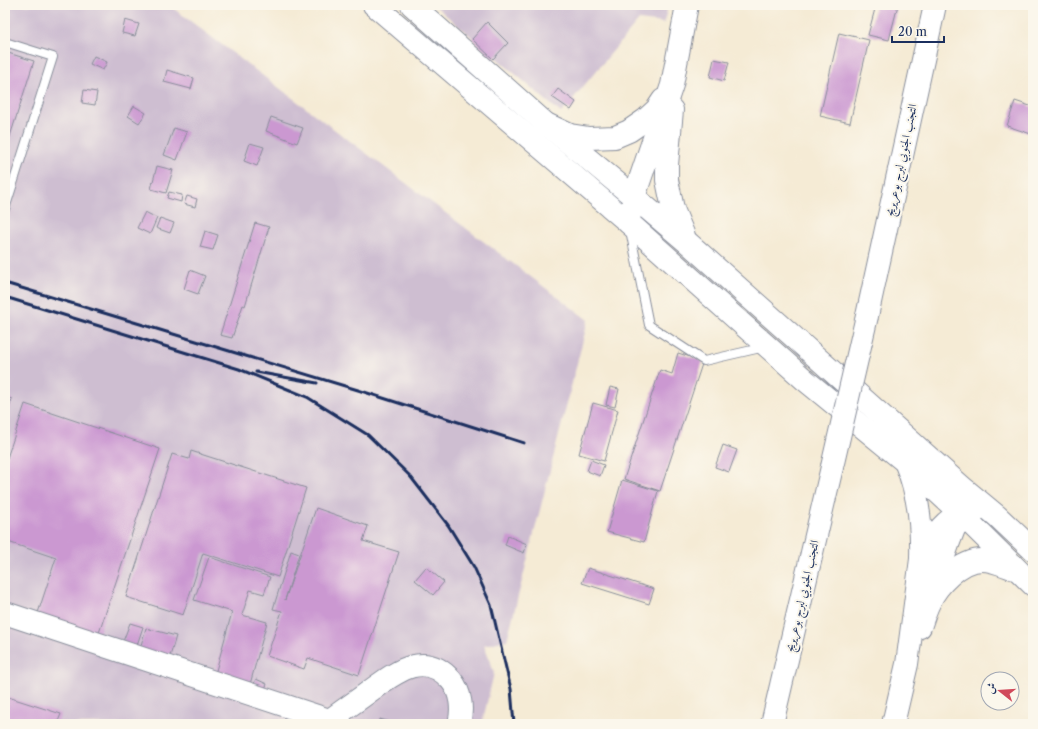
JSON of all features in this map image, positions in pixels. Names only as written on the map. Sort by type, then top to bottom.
[{"type":"main road","points":[[374,5],[629,224],[805,380],[904,462],[960,513],[1026,578]]},
{"type":"main road","points":[[412,5],[546,124],[686,241],[962,487],[997,516],[1033,550]]},
{"type":"main road","points":[[629,224],[634,197],[672,85],[687,5]]},
{"type":"main road","name":"التجنب الجنوبي لبرج بوعريريج","points":[[772,724],[867,316],[935,5]]},
{"type":"main road","points":[[546,124],[570,134],[589,138],[615,137],[629,131],[657,109],[672,85]]},
{"type":"main road","points":[[672,85],[667,180],[673,209],[686,241]]},
{"type":"main road","points":[[629,224],[652,212],[667,165]]},
{"type":"main road","points":[[893,724],[907,664],[920,559],[920,517],[912,479],[904,462]]},
{"type":"main road","points":[[907,664],[929,602],[943,556],[960,513],[963,500],[962,487]]},
{"type":"main road","points":[[920,559],[940,528],[960,513],[967,511],[979,511],[997,516]]},
{"type":"main road","points":[[929,602],[944,581],[952,573],[958,568],[969,563],[986,560],[1026,578]]},
{"type":"main road","points":[[5,613],[336,722],[392,675],[406,668],[419,665],[428,666],[437,669],[447,676],[453,683],[461,705],[459,724]]},
{"type":"lane","points":[[5,42],[53,57],[5,208]]},
{"type":"lane","points":[[629,224],[649,325],[704,360],[768,347]]},
{"type":"shaded area","points":[[5,5],[169,5],[588,320],[507,640],[484,645],[494,673],[482,724],[5,724]]},
{"type":"shaded area","points":[[434,5],[668,5],[664,23],[639,20],[561,113]]},
{"type":"building","points":[[876,5],[898,5],[889,40],[868,35]]},
{"type":"building","points":[[125,20],[139,24],[135,36],[122,33]]},
{"type":"building","points":[[487,22],[508,43],[493,59],[472,39]]},
{"type":"building","points":[[839,33],[869,40],[850,123],[820,116]]},
{"type":"building","points":[[5,52],[34,61],[5,152]]},
{"type":"building","points":[[94,56],[107,62],[103,70],[90,64]]},
{"type":"building","points":[[714,59],[729,62],[724,81],[710,77]]},
{"type":"building","points":[[167,70],[194,78],[191,89],[164,82]]},
{"type":"building","points":[[558,89],[576,102],[571,110],[552,97]]},
{"type":"building","points":[[84,90],[97,92],[95,105],[82,103]]},
{"type":"building","points":[[1015,101],[1033,107],[1033,127],[1031,134],[1007,126]]},
{"type":"building","points":[[134,106],[146,113],[139,123],[128,116]]},
{"type":"building","points":[[271,117],[303,128],[297,143],[266,131]]},
{"type":"building","points":[[174,128],[187,132],[177,160],[164,155]]},
{"type":"building","points":[[250,143],[264,147],[257,166],[244,161]]},
{"type":"building","points":[[157,166],[173,170],[166,193],[151,189]]},
{"type":"building","points":[[169,192],[182,195],[181,202],[167,198]]},
{"type":"building","points":[[187,196],[197,199],[195,207],[184,204]]},
{"type":"building","points":[[145,212],[157,218],[150,234],[137,228]]},
{"type":"building","points":[[160,218],[174,223],[170,233],[156,228]]},
{"type":"building","points":[[255,223],[269,227],[245,306],[243,305],[232,338],[220,335]]},
{"type":"building","points":[[205,231],[218,235],[213,250],[200,247]]},
{"type":"building","points":[[190,270],[205,276],[198,294],[184,289]]},
{"type":"building","points":[[678,353],[703,361],[660,491],[624,479],[660,370],[672,374]]},
{"type":"building","points":[[610,387],[619,389],[615,407],[606,405]]},
{"type":"building","points":[[5,397],[12,399],[5,420]]},
{"type":"building","points":[[593,403],[618,410],[604,461],[579,454]]},
{"type":"building","points":[[25,404],[160,449],[97,639],[36,619],[56,558],[5,541],[5,464]]},
{"type":"building","points":[[723,445],[737,450],[729,472],[715,467]]},
{"type":"building","points":[[191,451],[306,488],[278,577],[203,553],[183,615],[126,597],[172,454],[189,459]]},
{"type":"building","points":[[591,460],[604,465],[600,476],[587,471]]},
{"type":"building","points":[[622,480],[658,491],[644,542],[607,532]]},
{"type":"building","points":[[316,508],[368,526],[363,541],[399,552],[359,675],[308,658],[304,669],[267,656],[282,611],[273,609],[291,551],[299,554],[285,600]]},
{"type":"building","points":[[508,536],[527,544],[524,553],[505,545]]},
{"type":"building","points":[[209,557],[270,577],[264,594],[250,590],[242,615],[267,622],[249,688],[214,678],[232,612],[194,600]]},
{"type":"building","points":[[426,567],[444,582],[433,595],[415,580]]},
{"type":"building","points":[[588,568],[654,589],[649,604],[582,583]]},
{"type":"building","points":[[130,623],[143,627],[136,648],[122,644]]},
{"type":"building","points":[[146,628],[176,636],[169,660],[139,652]]},
{"type":"building","points":[[256,679],[267,684],[262,695],[251,690]]},
{"type":"building","points":[[5,696],[61,714],[57,724],[5,724]]},
{"type":"building","points":[[380,719],[397,724],[379,724]]},
{"type":"railway","points":[[5,283],[358,390],[524,443]]},
{"type":"railway","points":[[5,297],[239,369],[307,397],[368,435],[410,476],[448,525],[474,567],[491,605],[511,689],[514,724]]},
{"type":"railway","points":[[256,372],[317,383]]}]
